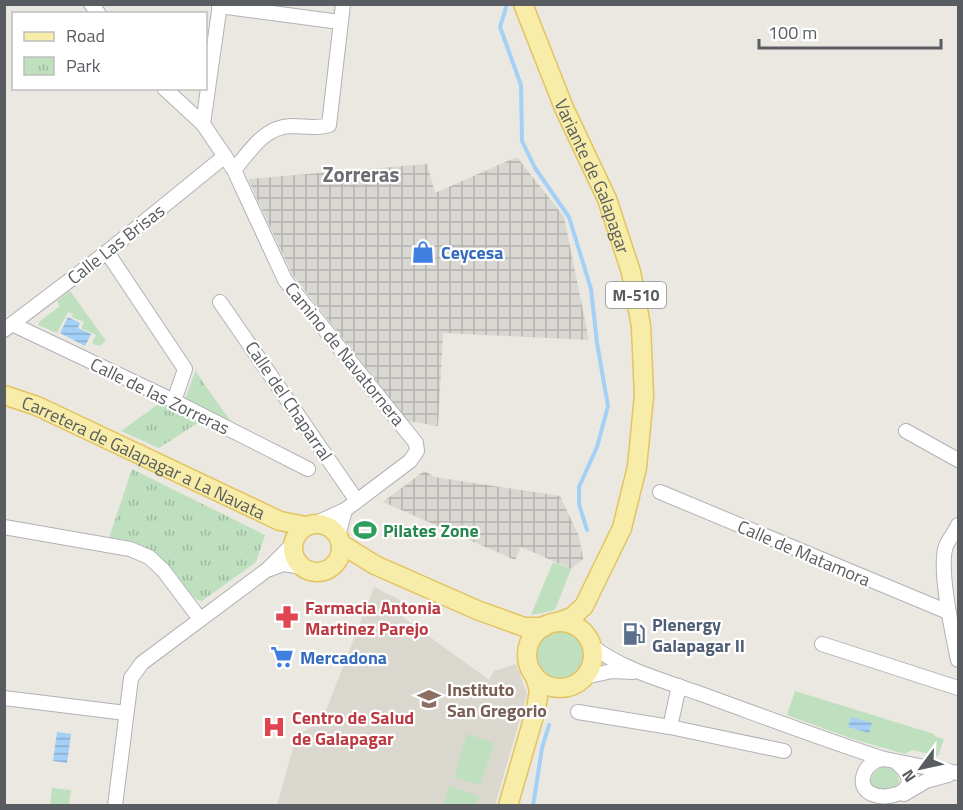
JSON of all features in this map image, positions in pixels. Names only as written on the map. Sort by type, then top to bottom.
[{"type":"main road","name":"Variante de Galapagar","points":[[523,4],[564,108],[607,199],[631,272],[641,326],[645,396],[637,467],[622,528],[590,597]]},
{"type":"main road","name":"Carretera de Galapagar a La Navata","points":[[4,395],[37,406],[280,521],[310,525]]},
{"type":"main road","name":"Carretera de Galapagar a La Navata","points":[[280,521],[294,542]]},
{"type":"main road","points":[[334,565],[339,558],[339,540],[335,531],[325,525],[310,525],[300,531],[294,542],[296,558],[303,567],[316,572],[351,561],[375,566],[524,627],[573,625],[579,628],[590,643]]},
{"type":"main road","points":[[339,540],[375,566]]},
{"type":"main road","name":"M-510","points":[[527,654],[534,635],[579,611],[590,597]]},
{"type":"main road","name":"M-510","points":[[585,677],[592,663],[585,616],[590,597]]},
{"type":"main road","points":[[498,618],[518,633],[535,677],[538,699],[508,806]]},
{"type":"main road","points":[[535,677],[546,685],[567,687]]},
{"type":"main road","points":[[531,729],[539,710],[546,702],[585,677]]},
{"type":"street","points":[[234,170],[259,140],[269,132],[289,126],[323,127],[329,125],[343,4]]},
{"type":"street","points":[[203,124],[220,5],[340,22]]},
{"type":"street","name":"Camino de Navatornera","points":[[166,90],[203,124],[234,170],[285,279],[416,443],[417,452],[411,461],[345,510],[310,525]]},
{"type":"street","name":"Calle Las Brisas","points":[[8,327],[107,252],[225,156]]},
{"type":"street","points":[[107,252],[185,369],[174,401]]},
{"type":"street","name":"Calle del Chaparral","points":[[220,302],[357,501]]},
{"type":"street","name":"Calle de las Zorreras","points":[[8,327],[174,401],[308,469]]},
{"type":"street","points":[[906,430],[958,460]]},
{"type":"street","name":"Calle de Matamora","points":[[660,492],[948,612]]},
{"type":"street","points":[[339,540],[345,510]]},
{"type":"street","points":[[958,525],[945,548],[948,612],[958,660]]},
{"type":"street","points":[[4,527],[130,549],[149,557],[163,570],[200,619]]},
{"type":"street","points":[[115,806],[131,678],[135,670],[268,569],[294,542]]},
{"type":"street","points":[[268,569],[283,564],[303,567]]},
{"type":"street","points":[[590,643],[604,655],[644,673],[819,738],[890,760],[958,774]]},
{"type":"street","points":[[822,644],[958,688]]},
{"type":"street","points":[[585,677],[612,671],[644,673]]},
{"type":"street","points":[[670,727],[679,686]]},
{"type":"street","points":[[4,698],[126,713]]},
{"type":"street","points":[[578,712],[670,727],[784,751]]},
{"type":"street","points":[[819,738],[844,751],[864,773]]},
{"type":"street","points":[[904,794],[908,780],[906,773],[890,760],[875,761],[864,773],[862,780],[866,800],[882,804],[891,804],[933,778],[958,774]]},
{"type":"shaded area","points":[[517,157],[564,217],[589,340],[443,333],[438,426],[408,421],[292,274],[248,179],[427,164],[435,193]]},
{"type":"shaded area","points":[[424,471],[435,477],[560,496],[579,536],[583,559],[571,569],[521,547],[515,560],[383,502]]},
{"type":"shaded area","name":"Instituto San Gregorio","points":[[374,587],[400,600],[400,615],[489,680],[494,671],[516,664],[527,694],[495,805],[277,806],[296,737],[313,725],[320,726]]},
{"type":"green space","points":[[70,291],[106,341],[99,346],[92,343],[96,335],[81,328],[84,322],[72,317],[73,314],[68,312],[57,333],[38,325],[60,306],[57,301]]},
{"type":"green space","points":[[196,370],[191,389],[196,403],[205,408],[216,401],[233,424],[185,399]]},
{"type":"green space","points":[[197,373],[216,401],[205,408],[196,403],[191,389]]},
{"type":"green space","points":[[160,403],[199,422],[159,448],[121,431]]},
{"type":"green space","points":[[132,469],[265,535],[256,562],[202,601],[191,594],[174,571],[153,552],[127,540],[109,538]]},
{"type":"green space","points":[[553,562],[571,569],[555,610],[531,615]]},
{"type":"green space","points":[[555,631],[565,631],[580,641],[584,655],[583,664],[574,675],[565,679],[555,679],[540,669],[536,660],[536,650],[546,635]]},
{"type":"green space","points":[[795,691],[934,734],[944,739],[938,756],[912,750],[905,754],[853,739],[787,715]]},
{"type":"green space","points":[[467,734],[494,743],[480,785],[454,777]]},
{"type":"green space","points":[[883,767],[893,770],[899,781],[899,785],[885,796],[871,785],[873,774]]},
{"type":"green space","points":[[449,786],[479,796],[476,805],[443,805]]},
{"type":"green space","points":[[52,788],[71,790],[69,805],[50,805]]},
{"type":"water","points":[[68,317],[80,323],[78,328],[91,334],[85,346],[60,333]]},
{"type":"water","points":[[851,717],[872,723],[869,733],[848,727]]},
{"type":"water","points":[[57,732],[71,734],[67,763],[53,761]]},
{"type":"waterway","points":[[507,4],[500,27],[521,85],[522,141],[535,168],[569,217],[591,289],[597,343],[608,406],[597,447],[579,487],[579,504],[587,530]]},
{"type":"waterway","points":[[533,806],[542,748],[549,725]]},
{"type":"place","name":"Ceycesa","points":[[423,252]]},
{"type":"place","name":"Pilates Zone","points":[[365,530]]},
{"type":"place","name":"Farmacia Antonia Martinez Parejo","points":[[287,617]]},
{"type":"place","name":"Plenergy Galapagar II","points":[[634,634]]},
{"type":"place","name":"Mercadona","points":[[282,657]]},
{"type":"place","name":"Instituto San Gregorio","points":[[429,699]]},
{"type":"place","name":"Centro de Salud de Galapagar","points":[[274,727]]},
{"type":"district","name":"Zorreras","points":[[361,174]]}]
